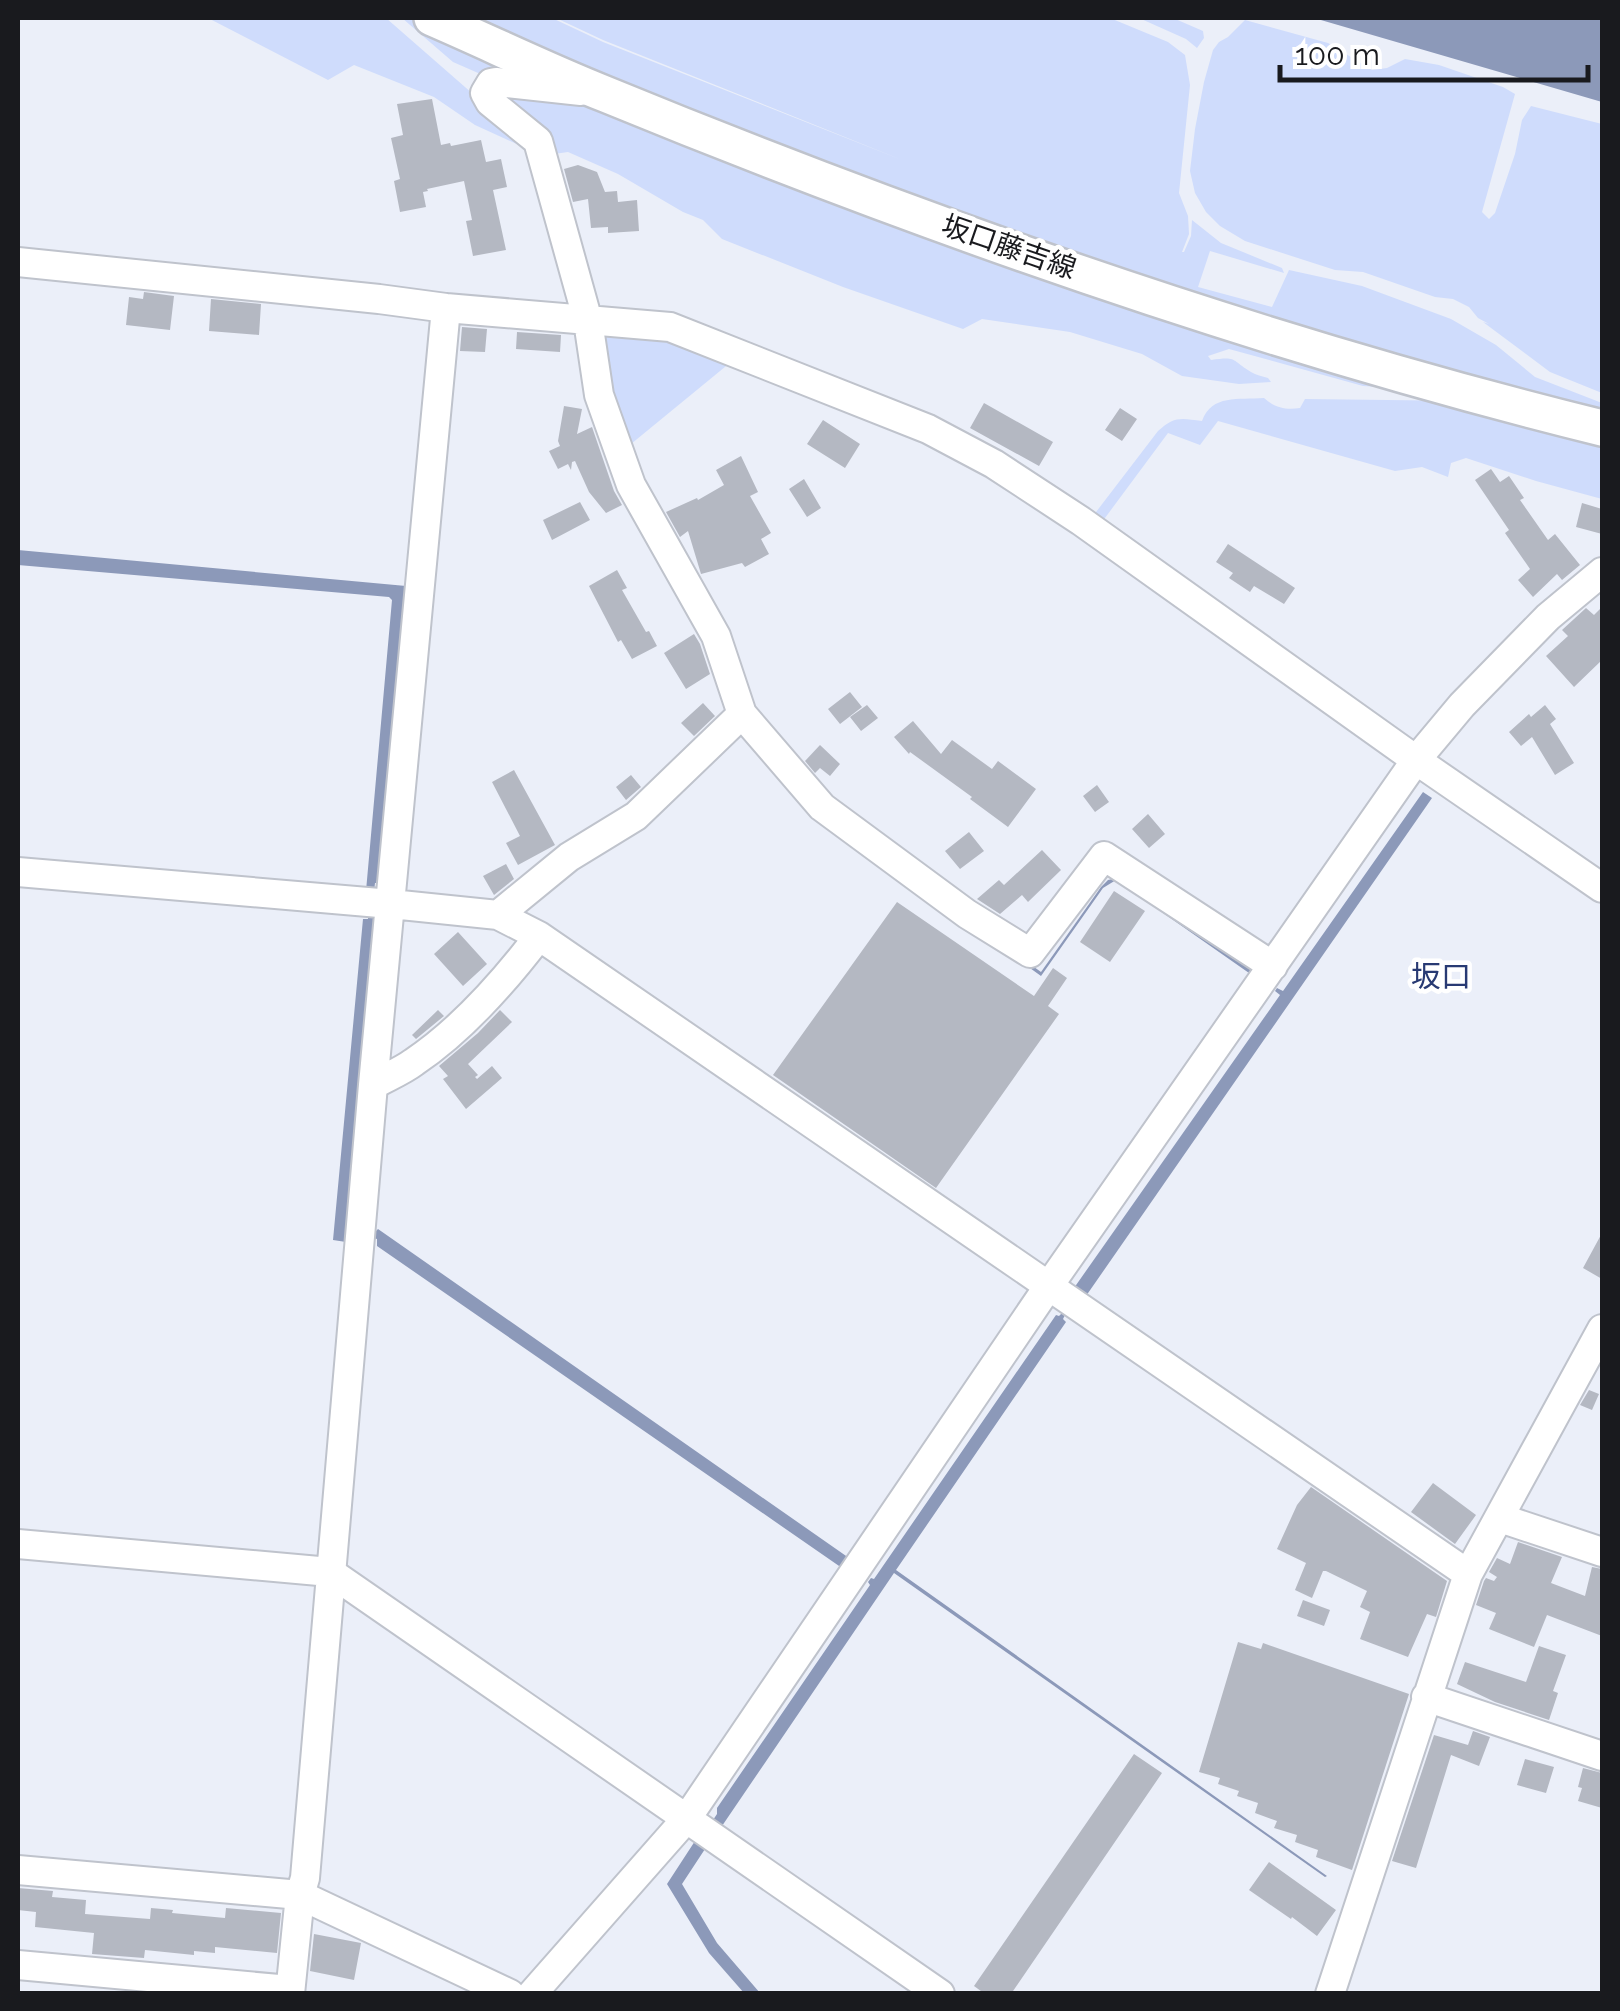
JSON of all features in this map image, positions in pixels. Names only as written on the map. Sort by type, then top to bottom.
[{"type":"main road","name":"坂口藤吉線","points":[[432,18],[603,94],[981,239],[1326,352],[1470,395],[1602,428]]},
{"type":"street","points":[[603,94],[496,82],[485,93],[490,102],[538,141],[588,322],[600,395],[631,484],[716,636],[742,714],[822,807],[968,914],[1030,953],[1104,856],[1273,966]]},
{"type":"street","points":[[18,262],[446,308],[670,327],[928,428],[994,464],[1081,520],[1602,888]]},
{"type":"street","points":[[18,1964],[290,1992],[305,1878],[373,1085],[446,308]]},
{"type":"street","points":[[532,1994],[687,1818],[1048,1288],[1416,760],[1462,705],[1548,618],[1602,572]]},
{"type":"street","points":[[498,916],[570,856],[636,816],[742,714]]},
{"type":"street","points":[[18,872],[498,916],[539,936],[1468,1574]]},
{"type":"street","points":[[373,1085],[413,1063],[442,1039],[494,991],[539,936]]},
{"type":"street","points":[[1330,1994],[1468,1574],[1602,1329]]},
{"type":"street","points":[[1500,1518],[1602,1552]]},
{"type":"street","points":[[18,1544],[330,1572],[940,1994]]},
{"type":"street","points":[[1426,1697],[1602,1756]]},
{"type":"street","points":[[18,1870],[300,1895],[510,1994]]},
{"type":"shaded area","points":[[208,18],[386,18],[534,152],[475,125],[434,97],[354,65],[328,80]]},
{"type":"shaded area","points":[[402,18],[414,18],[559,82],[485,76],[453,62]]},
{"type":"shaded area","points":[[452,18],[552,18],[603,42],[902,160],[556,18],[1110,18],[1168,42],[1185,55],[1190,85],[1179,193],[1188,216],[1189,234],[1182,252],[1191,236],[1192,220],[1221,243],[1282,268],[1284,273],[1210,251],[1198,287],[1272,307],[1289,270],[1362,286],[1451,319],[1496,345],[1535,377],[1602,403],[1602,421],[1009,241]]},
{"type":"shaded area","points":[[1139,18],[1173,18],[1203,31],[1204,38],[1197,48]]},
{"type":"shaded area","points":[[1314,18],[1602,18],[1602,102]]},
{"type":"shaded area","points":[[1245,20],[1328,43],[1372,70],[1405,59],[1439,65],[1515,94],[1482,212],[1489,219],[1495,213],[1515,154],[1522,120],[1531,106],[1602,124],[1602,393],[1550,372],[1469,307],[1453,299],[1435,297],[1363,272],[1335,270],[1245,241],[1206,212],[1195,193],[1190,171],[1204,82],[1213,50]]},
{"type":"shaded area","points":[[504,90],[588,99],[763,177],[781,177],[1416,389],[1363,386],[1229,349],[1208,356],[1211,360],[1234,360],[1271,382],[1239,384],[1182,376],[1142,354],[1070,332],[982,319],[963,329],[722,239],[703,220],[618,174],[568,152],[554,154],[501,102]]},
{"type":"shaded area","points":[[602,331],[674,338],[731,362],[631,444],[610,383]]},
{"type":"shaded area","points":[[1264,398],[1290,409],[1300,408],[1305,399],[1469,401],[1602,436],[1602,499],[1466,458],[1451,463],[1448,477],[1422,467],[1395,471],[1218,421],[1200,445],[1168,433],[1102,522],[1093,516],[1164,426],[1178,419],[1202,421],[1206,412],[1219,402]]},
{"type":"shaded area","points":[[18,550],[406,586],[381,877],[374,892],[366,891],[392,600],[389,597],[18,565]]},
{"type":"shaded area","points":[[1423,792],[1432,798],[1086,1296],[1074,1288],[1280,995],[1275,991],[1277,988],[1283,991]]},
{"type":"shaded area","points":[[835,824],[1041,972],[1101,887],[1117,878],[1251,969],[1249,973],[1116,880],[1103,888],[1041,976]]},
{"type":"shaded area","points":[[368,915],[376,920],[346,1242],[333,1240],[363,919],[368,919]]},
{"type":"shaded area","points":[[378,1229],[849,1558],[842,1568],[377,1246],[377,1239],[370,1237]]},
{"type":"shaded area","points":[[1062,1313],[1066,1322],[896,1570],[1325,1877],[894,1573],[722,1826],[713,1820],[717,1808],[870,1585],[868,1582],[874,1579],[1056,1315]]},
{"type":"shaded area","points":[[695,1841],[705,1849],[682,1884],[717,1943],[760,1993],[744,1993],[709,1953],[667,1884]]},
{"type":"building","points":[[432,99],[441,145],[481,140],[486,162],[501,159],[507,187],[493,190],[506,250],[473,256],[466,221],[472,220],[464,181],[427,189],[423,192],[426,207],[400,212],[394,181],[400,179],[391,138],[403,135],[397,104]]},
{"type":"building","points":[[578,165],[597,172],[605,192],[617,191],[618,202],[637,200],[639,231],[608,233],[608,227],[591,228],[588,199],[573,202],[564,169]]},
{"type":"building","points":[[144,292],[174,296],[170,330],[126,325],[129,297],[143,299]]},
{"type":"building","points":[[211,299],[261,304],[259,335],[209,331]]},
{"type":"building","points":[[462,327],[487,329],[485,352],[460,351]]},
{"type":"building","points":[[517,332],[561,335],[560,352],[516,349]]},
{"type":"building","points":[[984,403],[1053,442],[1039,466],[970,428]]},
{"type":"building","points":[[564,406],[582,409],[577,434],[592,427],[622,505],[606,513],[589,492],[575,461],[571,470],[568,464],[558,469],[549,451],[560,446]]},
{"type":"building","points":[[1120,408],[1137,419],[1122,441],[1105,430]]},
{"type":"building","points":[[823,420],[860,444],[845,468],[807,444]]},
{"type":"building","points":[[741,456],[758,492],[750,496],[771,533],[761,539],[769,554],[745,567],[742,563],[701,574],[688,531],[680,537],[666,512],[724,485],[716,470]]},
{"type":"building","points":[[1491,469],[1500,482],[1509,476],[1524,498],[1520,500],[1548,540],[1555,534],[1580,565],[1562,580],[1557,574],[1533,597],[1518,580],[1530,569],[1475,480]]},
{"type":"building","points":[[804,479],[821,508],[807,517],[789,489]]},
{"type":"building","points":[[580,502],[590,520],[552,540],[543,520]]},
{"type":"building","points":[[1582,503],[1602,509],[1602,534],[1576,527]]},
{"type":"building","points":[[1228,544],[1295,588],[1284,604],[1254,586],[1250,592],[1229,578],[1233,573],[1216,562]]},
{"type":"building","points":[[617,570],[627,588],[622,590],[657,646],[632,659],[621,640],[618,642],[589,586]]},
{"type":"building","points":[[1602,607],[1602,660],[1574,687],[1546,656],[1568,636],[1562,630],[1586,608],[1594,615]]},
{"type":"building","points":[[694,634],[710,674],[686,689],[664,653]]},
{"type":"building","points":[[850,692],[862,707],[840,724],[828,709]]},
{"type":"building","points":[[703,703],[715,716],[694,736],[681,723]]},
{"type":"building","points":[[867,705],[878,718],[861,731],[850,717]]},
{"type":"building","points":[[1545,705],[1556,719],[1550,724],[1574,763],[1555,775],[1532,737],[1521,746],[1509,732]]},
{"type":"building","points":[[913,721],[941,754],[952,740],[992,769],[998,761],[1036,789],[1008,827],[909,754],[894,737]]},
{"type":"building","points":[[820,745],[840,764],[830,776],[820,768],[815,773],[805,761]]},
{"type":"building","points":[[514,770],[555,845],[518,865],[506,843],[520,836],[492,782]]},
{"type":"building","points":[[631,775],[641,787],[626,800],[616,787]]},
{"type":"building","points":[[1097,785],[1109,802],[1095,812],[1083,796]]},
{"type":"building","points":[[1148,814],[1165,834],[1149,848],[1132,829]]},
{"type":"building","points":[[969,832],[984,851],[960,869],[945,851]]},
{"type":"building","points":[[1042,850],[1061,870],[1028,902],[1022,895],[1000,914],[977,899],[999,880],[1004,885]]},
{"type":"building","points":[[506,864],[514,879],[494,895],[483,876]]},
{"type":"building","points":[[1114,891],[1145,911],[1110,962],[1080,942]]},
{"type":"building","points":[[897,902],[1034,996],[1053,968],[1067,978],[1048,1006],[1059,1014],[936,1188],[773,1075]]},
{"type":"building","points":[[458,932],[487,964],[463,986],[434,954]]},
{"type":"building","points":[[438,1010],[444,1016],[416,1039],[412,1035]]},
{"type":"building","points":[[500,1010],[512,1022],[468,1064],[477,1079],[492,1066],[502,1078],[466,1109],[443,1079],[448,1076],[439,1066]]},
{"type":"building","points":[[1602,1233],[1602,1279],[1583,1268]]},
{"type":"building","points":[[1589,1390],[1599,1394],[1592,1410],[1580,1405]]},
{"type":"building","points":[[1433,1483],[1476,1515],[1455,1544],[1411,1512]]},
{"type":"building","points":[[1311,1487],[1447,1581],[1436,1617],[1427,1614],[1408,1657],[1360,1639],[1370,1612],[1360,1607],[1367,1591],[1326,1571],[1312,1598],[1295,1590],[1306,1563],[1277,1549],[1297,1505]]},
{"type":"building","points":[[1518,1542],[1562,1557],[1551,1583],[1585,1596],[1592,1567],[1602,1569],[1602,1636],[1547,1615],[1534,1647],[1489,1629],[1496,1613],[1476,1605],[1484,1581],[1497,1577],[1489,1572],[1497,1558],[1510,1564]]},
{"type":"building","points":[[1303,1600],[1330,1610],[1324,1626],[1297,1616]]},
{"type":"building","points":[[1238,1642],[1261,1649],[1263,1643],[1409,1694],[1352,1870],[1316,1857],[1318,1850],[1295,1842],[1297,1835],[1274,1828],[1277,1821],[1255,1813],[1258,1803],[1218,1784],[1220,1778],[1199,1772]]},
{"type":"building","points":[[1539,1646],[1566,1655],[1553,1691],[1558,1693],[1549,1720],[1457,1684],[1465,1662],[1526,1682]]},
{"type":"building","points":[[1473,1731],[1490,1737],[1479,1766],[1451,1755],[1416,1868],[1392,1861],[1434,1735],[1468,1745]]},
{"type":"building","points":[[1134,1754],[1162,1773],[1011,1994],[985,1994],[974,1986]]},
{"type":"building","points":[[1525,1759],[1554,1767],[1546,1793],[1517,1785]]},
{"type":"building","points":[[1583,1768],[1602,1773],[1602,1808],[1578,1801]]},
{"type":"building","points":[[1269,1862],[1336,1910],[1317,1936],[1249,1890]]},
{"type":"building","points":[[18,1888],[53,1891],[52,1897],[86,1900],[85,1914],[150,1919],[151,1908],[225,1918],[226,1908],[281,1913],[277,1953],[215,1947],[215,1953],[194,1951],[194,1955],[145,1950],[144,1958],[92,1954],[94,1933],[35,1927],[36,1912],[18,1910]]},
{"type":"building","points":[[314,1934],[361,1943],[354,1980],[310,1971]]},
{"type":"district","name":"坂口","points":[[1441,976]]}]
